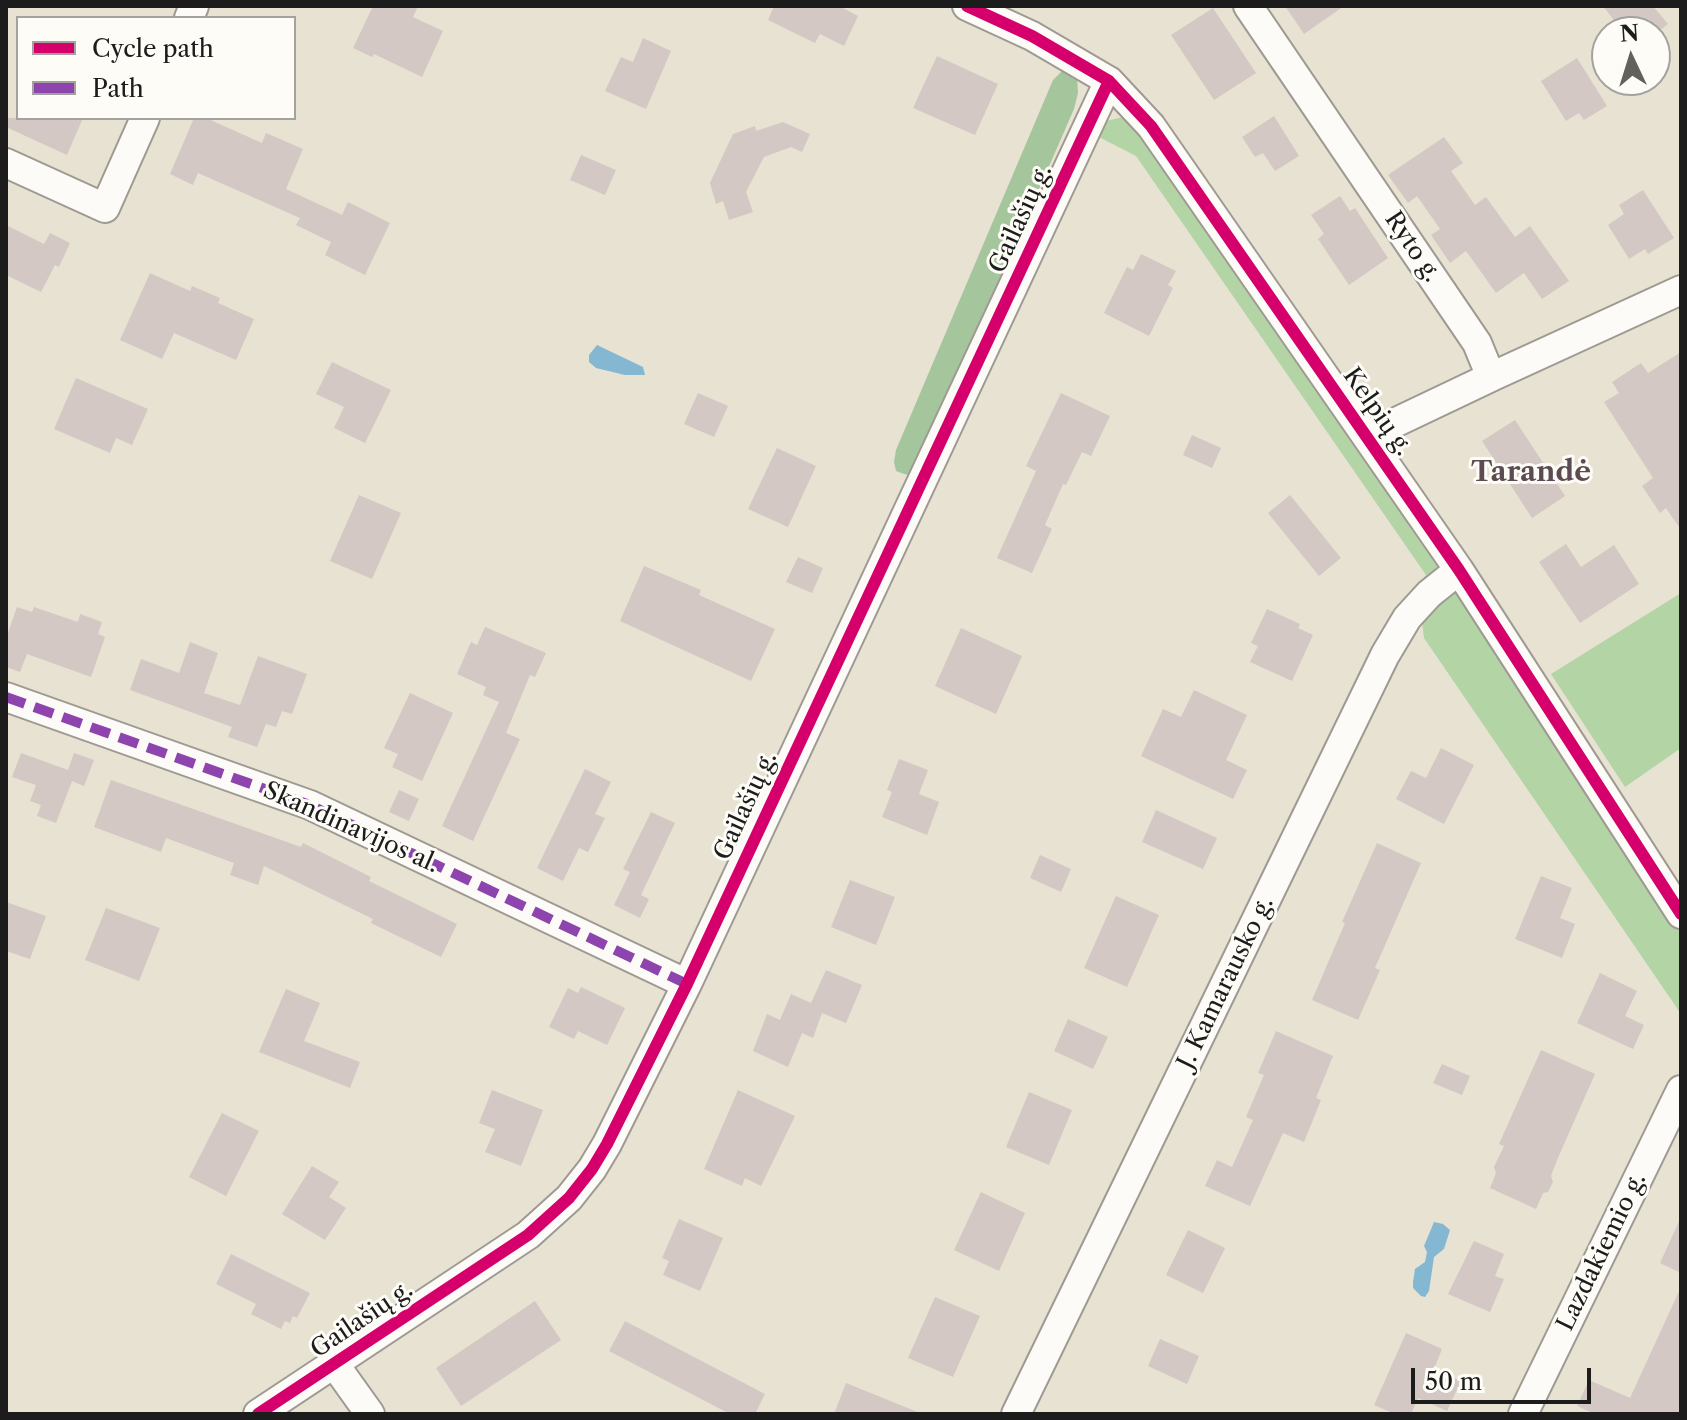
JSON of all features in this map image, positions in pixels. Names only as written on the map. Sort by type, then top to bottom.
[{"type":"street","name":"Kelpių g.","points":[[967,6],[1032,36],[1109,81],[1151,126],[1459,570],[1681,914]]},
{"type":"street","name":"Ryto g.","points":[[1248,6],[1477,343],[1491,377]]},
{"type":"street","name":"Gailašių g.","points":[[258,1414],[528,1235],[569,1198],[592,1169],[687,984],[1109,81]]},
{"type":"street","points":[[6,163],[105,208],[144,120]]},
{"type":"street","points":[[1367,436],[1681,290]]},
{"type":"street","name":"J. Kamarausko g.","points":[[1016,1414],[1385,655],[1407,618],[1429,594],[1459,570]]},
{"type":"street","name":"Skandinavijos al.","points":[[6,697],[310,805],[687,984]]},
{"type":"street","name":"Lazdakiemio g.","points":[[1523,1414],[1681,1090]]},
{"type":"street","points":[[335,1365],[370,1414]]},
{"type":"green space","points":[[1064,69],[1077,78],[1078,93],[1074,109],[914,476],[896,471],[896,450],[1053,80]]},
{"type":"green space","points":[[1123,117],[1133,122],[1310,370],[1681,933],[1681,1014],[1424,638],[1418,590],[1426,575],[1136,156],[1095,135],[1106,121]]},
{"type":"green space","points":[[1681,593],[1681,748],[1625,787],[1551,674]]},
{"type":"water","points":[[597,345],[643,367],[645,375],[625,375],[596,368],[589,362],[589,355]]},
{"type":"water","points":[[1434,1222],[1450,1230],[1444,1249],[1434,1257],[1429,1291],[1425,1297],[1413,1288],[1413,1282],[1415,1269],[1425,1262],[1427,1252],[1424,1246]]},
{"type":"building","points":[[373,6],[418,6],[413,17],[443,31],[422,77],[374,54],[372,57],[353,48]]},
{"type":"building","points":[[774,6],[839,6],[858,16],[844,46],[820,34],[815,43],[768,20]]},
{"type":"building","points":[[1285,6],[1344,6],[1304,34]]},
{"type":"building","points":[[1603,6],[1653,6],[1661,16],[1611,16]]},
{"type":"building","points":[[1213,8],[1256,73],[1214,100],[1171,35]]},
{"type":"building","points":[[643,38],[671,51],[646,109],[605,91],[621,57],[633,62]]},
{"type":"building","points":[[937,56],[998,84],[975,135],[913,108]]},
{"type":"building","points":[[1577,58],[1591,80],[1591,96],[1601,96],[1607,106],[1584,120],[1579,113],[1566,121],[1541,81]]},
{"type":"building","points":[[1274,116],[1299,156],[1275,171],[1263,153],[1255,157],[1242,137]]},
{"type":"building","points":[[6,118],[82,120],[67,155],[6,127]]},
{"type":"building","points":[[193,120],[210,120],[262,143],[266,133],[303,149],[286,189],[342,215],[348,202],[390,223],[365,275],[325,255],[331,242],[296,225],[300,218],[198,173],[193,185],[170,174]]},
{"type":"building","points":[[783,122],[810,134],[802,152],[791,147],[764,157],[746,192],[753,212],[729,220],[723,201],[716,204],[710,183],[733,134],[755,126],[756,131]]},
{"type":"building","points":[[1444,137],[1463,163],[1451,171],[1475,205],[1486,197],[1515,237],[1530,226],[1569,281],[1542,299],[1524,273],[1496,293],[1466,251],[1450,263],[1431,235],[1440,229],[1417,196],[1408,203],[1388,175]]},
{"type":"building","points":[[581,155],[616,170],[605,195],[570,180]]},
{"type":"building","points":[[1643,190],[1674,238],[1648,254],[1645,249],[1629,259],[1608,225],[1624,214],[1619,205]]},
{"type":"building","points":[[1340,196],[1350,211],[1355,208],[1388,258],[1349,285],[1318,239],[1324,234],[1311,215]]},
{"type":"building","points":[[6,225],[44,244],[50,233],[70,243],[59,267],[55,265],[41,292],[6,275]]},
{"type":"building","points":[[1141,254],[1176,271],[1168,285],[1173,288],[1149,336],[1104,313],[1127,267],[1133,270]]},
{"type":"building","points":[[150,273],[190,291],[192,286],[220,298],[218,303],[254,319],[236,360],[174,333],[162,359],[120,340]]},
{"type":"building","points":[[1681,352],[1681,530],[1666,508],[1660,513],[1642,486],[1653,478],[1604,402],[1619,393],[1612,382],[1641,363],[1648,373]]},
{"type":"building","points":[[332,362],[391,390],[365,443],[334,428],[344,407],[316,394]]},
{"type":"building","points":[[76,378],[148,409],[132,445],[116,438],[110,453],[54,429]]},
{"type":"building","points":[[698,393],[728,406],[714,437],[684,424]]},
{"type":"building","points":[[1061,393],[1110,416],[1091,456],[1082,452],[1066,485],[1063,484],[1045,525],[1052,529],[1032,573],[997,558],[1036,471],[1026,466]]},
{"type":"building","points":[[1515,420],[1565,496],[1532,518],[1482,441]]},
{"type":"building","points":[[1192,435],[1221,448],[1212,468],[1183,455]]},
{"type":"building","points":[[777,448],[816,466],[788,527],[748,509]]},
{"type":"building","points":[[359,495],[401,513],[372,579],[330,561]]},
{"type":"building","points":[[1290,495],[1341,558],[1319,576],[1268,513]]},
{"type":"building","points":[[1566,544],[1581,567],[1614,545],[1639,584],[1580,623],[1539,562]]},
{"type":"building","points":[[798,557],[823,568],[812,593],[786,582]]},
{"type":"building","points":[[644,566],[701,590],[699,595],[775,629],[751,681],[620,621]]},
{"type":"building","points":[[17,607],[32,612],[34,607],[78,622],[80,614],[102,622],[98,634],[105,637],[91,677],[27,654],[20,672],[6,667],[6,638]]},
{"type":"building","points":[[1267,609],[1300,624],[1298,628],[1313,635],[1292,681],[1250,662],[1258,646],[1251,643]]},
{"type":"building","points":[[485,627],[546,653],[535,677],[530,675],[506,733],[520,739],[473,841],[442,826],[499,702],[483,695],[486,687],[457,674],[471,642],[477,645]]},
{"type":"building","points":[[961,628],[1022,656],[996,714],[935,686]]},
{"type":"building","points":[[190,642],[218,653],[204,693],[240,705],[258,656],[307,674],[292,714],[282,711],[276,727],[266,724],[257,747],[228,737],[232,727],[130,690],[141,659],[179,673]]},
{"type":"building","points":[[1194,690],[1247,715],[1226,760],[1247,770],[1233,799],[1141,756],[1163,709],[1181,717]]},
{"type":"building","points":[[410,693],[453,713],[422,781],[392,767],[398,754],[384,748]]},
{"type":"building","points":[[1441,748],[1474,765],[1444,824],[1396,799],[1411,771],[1426,778]]},
{"type":"building","points":[[21,753],[68,770],[74,753],[94,760],[84,786],[72,781],[56,823],[37,816],[41,805],[30,801],[36,785],[12,777]]},
{"type":"building","points":[[899,759],[928,770],[919,794],[939,802],[927,835],[882,817],[892,792],[887,790]]},
{"type":"building","points":[[585,769],[611,782],[595,814],[605,818],[588,852],[579,848],[563,881],[537,868]]},
{"type":"building","points":[[111,780],[301,847],[303,843],[371,877],[369,881],[457,924],[441,957],[371,923],[373,919],[264,866],[258,885],[230,875],[234,863],[166,838],[161,852],[94,827]]},
{"type":"building","points":[[399,790],[419,799],[409,821],[389,812]]},
{"type":"building","points":[[1156,810],[1217,838],[1203,869],[1142,842]]},
{"type":"building","points":[[651,812],[675,823],[641,895],[649,899],[640,918],[614,905],[630,872],[623,869]]},
{"type":"building","points":[[1377,843],[1421,863],[1375,968],[1380,970],[1358,1020],[1312,1000]]},
{"type":"building","points":[[1040,855],[1071,869],[1061,892],[1030,878]]},
{"type":"building","points":[[1541,876],[1572,888],[1560,918],[1575,924],[1562,958],[1515,939]]},
{"type":"building","points":[[850,880],[895,897],[876,945],[831,927]]},
{"type":"building","points":[[1116,896],[1159,915],[1127,987],[1084,968]]},
{"type":"building","points":[[6,902],[46,916],[30,959],[6,951]]},
{"type":"building","points":[[106,908],[160,928],[139,981],[85,960]]},
{"type":"building","points":[[826,970],[862,985],[846,1023],[822,1013],[813,1038],[802,1033],[788,1067],[753,1051],[767,1014],[780,1020],[791,994],[811,1003]]},
{"type":"building","points":[[1600,973],[1637,991],[1625,1016],[1644,1025],[1633,1049],[1577,1023]]},
{"type":"building","points":[[581,987],[625,1008],[607,1045],[578,1031],[574,1039],[549,1027],[568,988],[578,993]]},
{"type":"building","points":[[286,989],[320,1003],[304,1041],[360,1062],[350,1088],[259,1052]]},
{"type":"building","points":[[1068,1019],[1108,1037],[1093,1069],[1054,1051]]},
{"type":"building","points":[[1276,1031],[1333,1056],[1316,1098],[1321,1100],[1304,1142],[1283,1133],[1250,1206],[1205,1186],[1217,1160],[1232,1167],[1253,1120],[1246,1117],[1264,1075],[1258,1073]]},
{"type":"building","points":[[1541,1050],[1595,1074],[1557,1160],[1551,1176],[1553,1182],[1548,1192],[1543,1193],[1536,1209],[1490,1188],[1496,1173],[1494,1167],[1504,1146],[1499,1144]]},
{"type":"building","points":[[1442,1064],[1470,1076],[1462,1095],[1433,1083]]},
{"type":"building","points":[[492,1090],[543,1110],[521,1166],[485,1152],[495,1129],[479,1123]]},
{"type":"building","points":[[738,1090],[795,1116],[761,1186],[745,1178],[742,1186],[704,1169]]},
{"type":"building","points":[[1029,1092],[1072,1110],[1049,1165],[1006,1147]]},
{"type":"building","points":[[222,1113],[259,1131],[226,1196],[189,1177]]},
{"type":"building","points":[[312,1166],[339,1182],[329,1197],[346,1208],[325,1240],[282,1214]]},
{"type":"building","points":[[981,1192],[1025,1213],[999,1271],[954,1250]]},
{"type":"building","points":[[1681,1217],[1681,1273],[1660,1263]]},
{"type":"building","points":[[679,1219],[723,1238],[700,1291],[663,1275],[669,1261],[662,1258]]},
{"type":"building","points":[[1188,1230],[1225,1248],[1203,1293],[1166,1275]]},
{"type":"building","points":[[1474,1241],[1504,1254],[1495,1276],[1504,1279],[1490,1312],[1448,1294]]},
{"type":"building","points":[[231,1254],[310,1293],[297,1318],[293,1316],[290,1323],[285,1321],[281,1329],[251,1314],[256,1304],[216,1284]]},
{"type":"building","points":[[1681,1287],[1681,1414],[1595,1414],[1577,1406],[1589,1380],[1630,1398]]},
{"type":"building","points":[[935,1297],[980,1316],[953,1377],[908,1358]]},
{"type":"building","points":[[535,1301],[561,1340],[461,1406],[436,1368]]},
{"type":"building","points":[[625,1321],[765,1394],[755,1414],[730,1414],[609,1351]]},
{"type":"building","points":[[1406,1333],[1442,1349],[1434,1369],[1461,1381],[1447,1411],[1418,1398],[1411,1414],[1395,1414],[1374,1405]]},
{"type":"building","points":[[1160,1339],[1199,1356],[1187,1384],[1148,1366]]},
{"type":"building","points":[[846,1383],[920,1413],[920,1414],[834,1414]]},
{"type":"marked path","points":[[6,697],[310,805],[687,984]]},
{"type":"cycle path","points":[[967,6],[1032,36],[1109,81],[1151,126],[1459,570],[1681,914]]},
{"type":"cycle path","points":[[258,1414],[528,1235],[569,1198],[592,1169],[687,984],[1109,81]]},
{"type":"district","name":"Tarandė","points":[[1531,473]]}]
